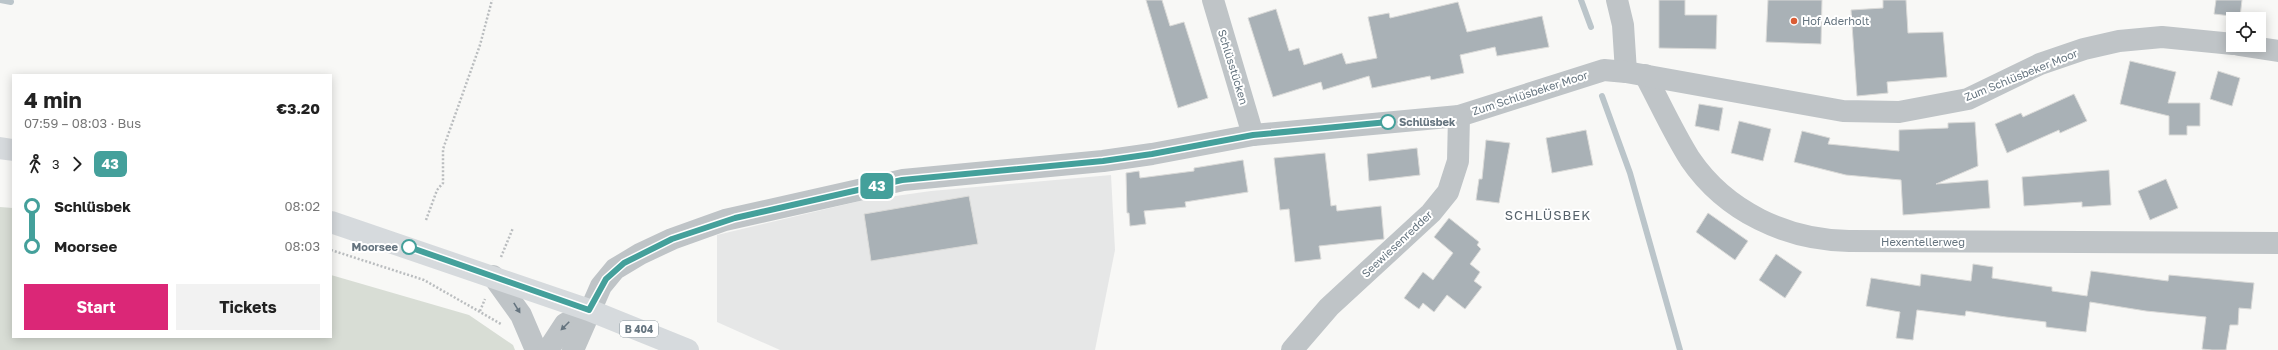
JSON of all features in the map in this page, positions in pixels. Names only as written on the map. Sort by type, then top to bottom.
[{"type":"main road","points":[[0,148],[12,150]]},
{"type":"main road","name":"B 404","points":[[332,222],[589,310],[688,350]]},
{"type":"street","name":"Schlüsstücken","points":[[1213,0],[1253,135]]},
{"type":"street","points":[[1617,0],[1635,73]]},
{"type":"street","name":"Zum Schlüsbeker Moor","points":[[573,350],[582,333],[589,310],[606,279],[624,263],[672,239],[724,220],[902,180],[1103,161],[1152,154],[1253,135],[1459,116],[1604,70],[1635,73],[1843,111],[1898,112],[1968,99],[2040,64],[2084,49],[2119,41],[2162,36],[2226,43]]},
{"type":"street","points":[[2266,49],[2278,51]]},
{"type":"street","name":"Hexentellerweg","points":[[1635,73],[1691,159],[1710,183],[1754,217],[1775,228],[1801,236],[1826,241],[1850,242],[2278,243]]},
{"type":"street","name":"Seewiesenredder","points":[[1292,350],[1329,307],[1431,213],[1448,192],[1458,161],[1459,116]]},
{"type":"street","points":[[493,276],[521,315],[536,350]]},
{"type":"street","points":[[548,350],[565,324],[589,310]]},
{"type":"path","points":[[426,220],[437,190],[443,184],[443,149],[480,45],[492,0]]},
{"type":"path","points":[[493,276],[513,228]]},
{"type":"path","points":[[332,250],[424,280],[480,311]]},
{"type":"shaded area","points":[[1111,175],[1115,250],[1095,350],[780,350],[717,322],[717,235],[860,201],[931,191]]},
{"type":"shaded area","points":[[0,207],[12,208],[12,338],[332,338],[332,275],[469,315],[513,345],[515,350],[0,350]]},
{"type":"building","points":[[1146,0],[1162,0],[1170,26],[1184,22],[1208,98],[1178,108]]},
{"type":"building","points":[[1659,0],[1685,0],[1685,15],[1717,15],[1716,49],[1659,48]]},
{"type":"building","name":"Hof Aderholt","points":[[1768,0],[1822,0],[1821,44],[1766,42]]},
{"type":"building","points":[[1883,0],[1906,0],[1908,33],[1943,32],[1947,77],[1887,82],[1888,93],[1857,96],[1851,10],[1883,8]]},
{"type":"building","points":[[2216,0],[2242,0],[2241,12],[2226,12],[2226,15],[2214,14]]},
{"type":"building","points":[[1458,2],[1467,32],[1542,16],[1549,47],[1497,56],[1495,47],[1460,55],[1464,73],[1431,80],[1430,76],[1372,88],[1369,76],[1323,90],[1321,82],[1273,97],[1248,18],[1276,9],[1289,51],[1299,48],[1304,65],[1342,53],[1346,64],[1377,58],[1368,17],[1389,13],[1390,18]]},
{"type":"building","points":[[2130,61],[2176,72],[2168,103],[2200,103],[2200,126],[2187,126],[2187,135],[2169,135],[2169,116],[2120,104]]},
{"type":"building","points":[[2218,71],[2240,78],[2232,106],[2210,99]]},
{"type":"building","points":[[2074,94],[2087,121],[2060,133],[2059,130],[2007,153],[1995,124],[2021,113],[2023,117]]},
{"type":"building","points":[[1699,104],[1723,108],[1719,131],[1695,126]]},
{"type":"building","points":[[1739,121],[1771,129],[1763,161],[1731,153]]},
{"type":"building","points":[[1975,122],[1978,166],[1936,184],[1988,180],[1990,208],[1903,215],[1901,180],[1846,175],[1794,162],[1802,131],[1830,138],[1828,144],[1899,151],[1899,130],[1948,128],[1948,123]]},
{"type":"building","points":[[1586,130],[1593,165],[1552,173],[1546,138]]},
{"type":"building","points":[[1486,140],[1510,143],[1499,203],[1476,200],[1479,179],[1482,179]]},
{"type":"building","points":[[1417,148],[1420,175],[1369,181],[1367,154]]},
{"type":"building","points":[[1325,153],[1331,206],[1336,205],[1337,211],[1381,206],[1384,239],[1319,246],[1321,259],[1295,262],[1289,209],[1280,210],[1274,158]]},
{"type":"building","points":[[1243,160],[1248,192],[1185,202],[1186,207],[1144,211],[1146,224],[1130,226],[1129,213],[1127,213],[1126,173],[1139,171],[1140,178],[1194,171],[1194,168]]},
{"type":"building","points":[[2109,170],[2111,205],[2082,207],[2082,202],[2024,206],[2022,177]]},
{"type":"building","points":[[2166,179],[2178,208],[2150,220],[2138,191]]},
{"type":"building","points":[[969,196],[978,244],[871,261],[864,214]]},
{"type":"building","points":[[1708,213],[1748,241],[1735,260],[1696,232]]},
{"type":"building","points":[[1449,218],[1479,242],[1477,245],[1481,249],[1470,264],[1480,272],[1474,281],[1482,287],[1465,309],[1447,295],[1434,312],[1423,303],[1419,309],[1404,298],[1423,272],[1433,280],[1453,253],[1434,237]]},
{"type":"building","points":[[1776,254],[1802,272],[1785,298],[1759,280]]},
{"type":"building","points":[[1973,264],[1993,267],[1992,278],[2052,287],[2052,291],[2087,296],[2091,271],[2168,281],[2169,275],[2254,283],[2251,309],[2239,308],[2238,325],[2230,325],[2226,350],[2202,349],[2206,317],[2146,311],[2090,302],[2086,332],[2046,327],[2046,322],[1966,311],[1965,316],[1917,310],[1913,340],[1896,338],[1900,312],[1866,306],[1871,278],[1920,286],[1921,274],[1971,281]]},
{"type":"waterway","points":[[0,0],[11,2]]},
{"type":"waterway","points":[[1581,0],[1591,27]]},
{"type":"waterway","points":[[1602,96],[1630,173],[1680,350]]},
{"type":"bus line","name":"43","points":[[409,247],[589,310],[606,279],[615,269],[624,263],[672,239],[724,220],[902,180],[1103,161],[1152,154],[1253,135],[1388,122]]},
{"type":"place","name":"Hof Aderholt","points":[[1794,21]]},
{"type":"place","name":"Schlüsbek","points":[[1388,122]]},
{"type":"place","name":"Moorsee","points":[[409,247]]},
{"type":"district","name":"SCHLÜSBEK","points":[[1548,215]]}]
